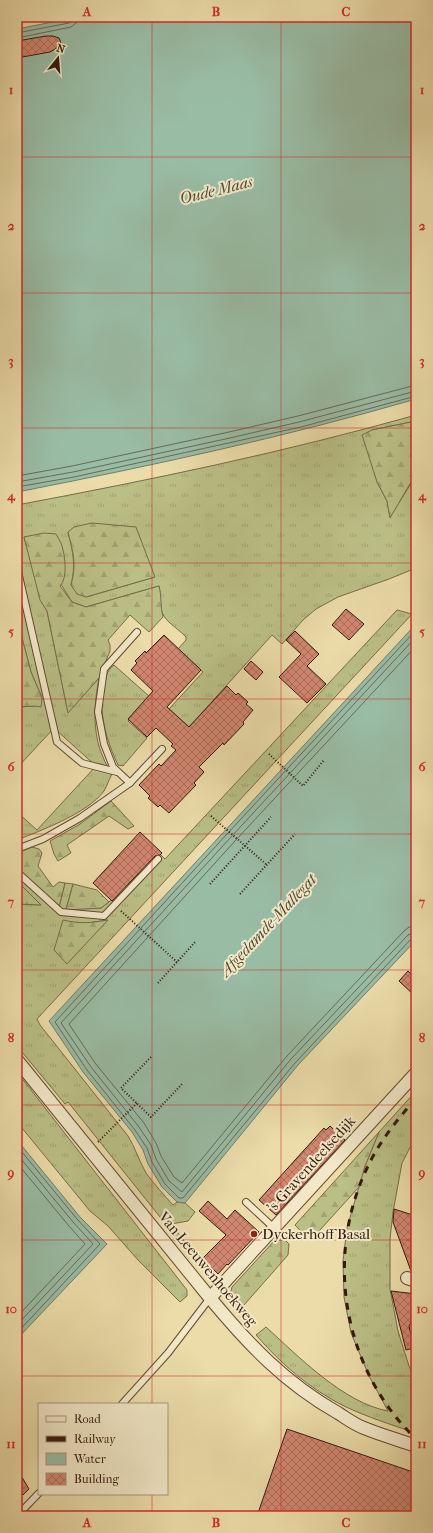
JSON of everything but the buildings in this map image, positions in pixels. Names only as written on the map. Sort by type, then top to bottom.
[{"type":"street","name":"Van Leeuwenhoekweg","points":[[17,1060],[210,1298],[240,1334],[265,1360],[296,1386],[363,1428],[416,1446]]},
{"type":"street","name":"'s-Gravendeelsedijk","points":[[210,1298],[416,1074]]},
{"type":"lane","points":[[17,567],[57,742],[82,763],[119,772]]},
{"type":"lane","points":[[130,783],[112,767],[104,744],[98,712],[104,669],[137,632]]},
{"type":"lane","points":[[17,849],[43,840],[80,818],[130,783],[162,750]]},
{"type":"lane","points":[[17,872],[61,912],[104,916],[158,859]]},
{"type":"lane","points":[[246,1202],[274,1228]]},
{"type":"lane","name":"'s-Gravendeelsedijk","points":[[123,1403],[168,1353],[210,1298]]},
{"type":"lane","points":[[18,1516],[38,1494]]},
{"type":"path","points":[[269,754],[303,786],[324,760]]},
{"type":"path","points":[[211,816],[267,865]]},
{"type":"path","points":[[210,884],[271,817]]},
{"type":"path","points":[[240,894],[295,834]]},
{"type":"path","points":[[121,911],[177,962]]},
{"type":"path","points":[[158,983],[196,940]]},
{"type":"path","points":[[151,1057],[121,1088],[151,1117],[182,1084]]},
{"type":"path","points":[[108,1133],[137,1103]]},
{"type":"green space","points":[[416,415],[416,421],[372,430],[377,482],[387,501],[390,517],[412,482],[416,482],[416,568],[338,597],[316,609],[303,620],[282,644],[272,635],[189,727],[169,709],[203,672],[178,649],[186,640],[186,637],[168,621],[162,613],[160,606],[159,586],[86,607],[72,602],[31,536],[24,537],[41,599],[47,611],[68,712],[99,678],[95,708],[97,738],[99,747],[112,774],[104,791],[87,807],[64,820],[17,840],[17,812],[37,830],[96,766],[54,728],[17,768],[17,707],[35,706],[42,698],[31,672],[17,619],[17,505],[117,486],[268,453]],"holes":[[[68,532],[155,577],[86,597],[71,585],[73,558]]]},
{"type":"green space","points":[[416,421],[416,482],[411,482],[390,518],[387,501],[377,482],[362,435],[372,430]]},
{"type":"green space","points":[[92,523],[136,527],[155,577],[86,597],[77,594],[71,585],[74,564],[73,552],[68,532],[74,527]]},
{"type":"green space","points":[[44,533],[56,534],[62,544],[65,572],[63,582],[60,586],[72,602],[86,607],[159,586],[163,617],[149,632],[130,615],[108,640],[110,651],[99,678],[68,713],[47,611],[40,600],[24,537]]},
{"type":"green space","points":[[397,610],[412,614],[37,1019],[40,1025],[128,1136],[146,1173],[152,1181],[173,1205],[177,1202],[185,1203],[195,1212],[188,1221],[171,1224],[185,1242],[178,1242],[174,1240],[176,1237],[68,1102],[65,1104],[17,1046],[17,1028],[21,1024],[17,1014],[17,904],[41,905],[17,881],[17,870],[59,907],[65,883],[73,884],[66,909],[101,908],[109,902],[158,852],[165,859]],"holes":[[[107,920],[67,963],[54,950],[76,923]]]},
{"type":"green space","points":[[17,619],[31,672],[42,698],[41,707],[17,707]]},
{"type":"green space","points":[[114,665],[150,697],[128,721],[147,738],[123,766],[118,765],[110,745],[105,731],[102,709],[106,678],[109,670]]},
{"type":"green space","points":[[111,801],[134,826],[128,829],[109,816],[67,845],[71,853],[58,861],[50,841],[80,824]]},
{"type":"green space","points":[[32,847],[39,849],[42,853],[38,866],[53,887],[59,882],[65,883],[59,907],[17,870],[17,853]]},
{"type":"green space","points":[[17,881],[41,905],[17,904]]},
{"type":"green space","points":[[73,884],[97,890],[109,902],[101,908],[66,910]]},
{"type":"green space","points":[[63,920],[86,923],[108,920],[67,964],[54,950]]},
{"type":"green space","points":[[17,1072],[187,1290],[187,1296],[180,1302],[138,1260],[108,1226],[90,1211],[17,1122]]},
{"type":"green space","points":[[416,1091],[416,1136],[402,1163],[393,1212],[390,1239],[390,1289],[398,1331],[416,1383],[416,1433],[362,1414],[319,1392],[286,1366],[256,1335],[266,1327],[308,1365],[339,1389],[355,1399],[388,1411],[369,1376],[351,1333],[344,1297],[343,1261],[347,1228],[365,1166],[379,1132]]},
{"type":"green space","points":[[379,1132],[365,1166],[359,1187],[310,1241],[295,1225]]},
{"type":"green space","points":[[275,1240],[285,1240],[289,1244],[288,1255],[237,1313],[231,1301],[232,1287]]},
{"type":"water","name":"Oude Maas","points":[[78,17],[416,17],[416,399],[317,426],[218,450],[17,492],[17,29]]},
{"type":"water","name":"Afgedamde-Mallegat","points":[[416,624],[416,940],[298,1065],[185,1203],[177,1202],[162,1187],[148,1164],[143,1150],[132,1132],[83,1072],[49,1021]]},
{"type":"water","points":[[17,1140],[80,1217],[107,1244],[17,1339]]},
{"type":"railway","points":[[416,1098],[385,1136],[370,1162],[355,1197],[347,1234],[344,1271],[348,1308],[357,1344],[371,1379],[391,1410],[416,1439]]},
{"type":"place","name":"Dyckerhoff Basal","points":[[254,1234]]}]
